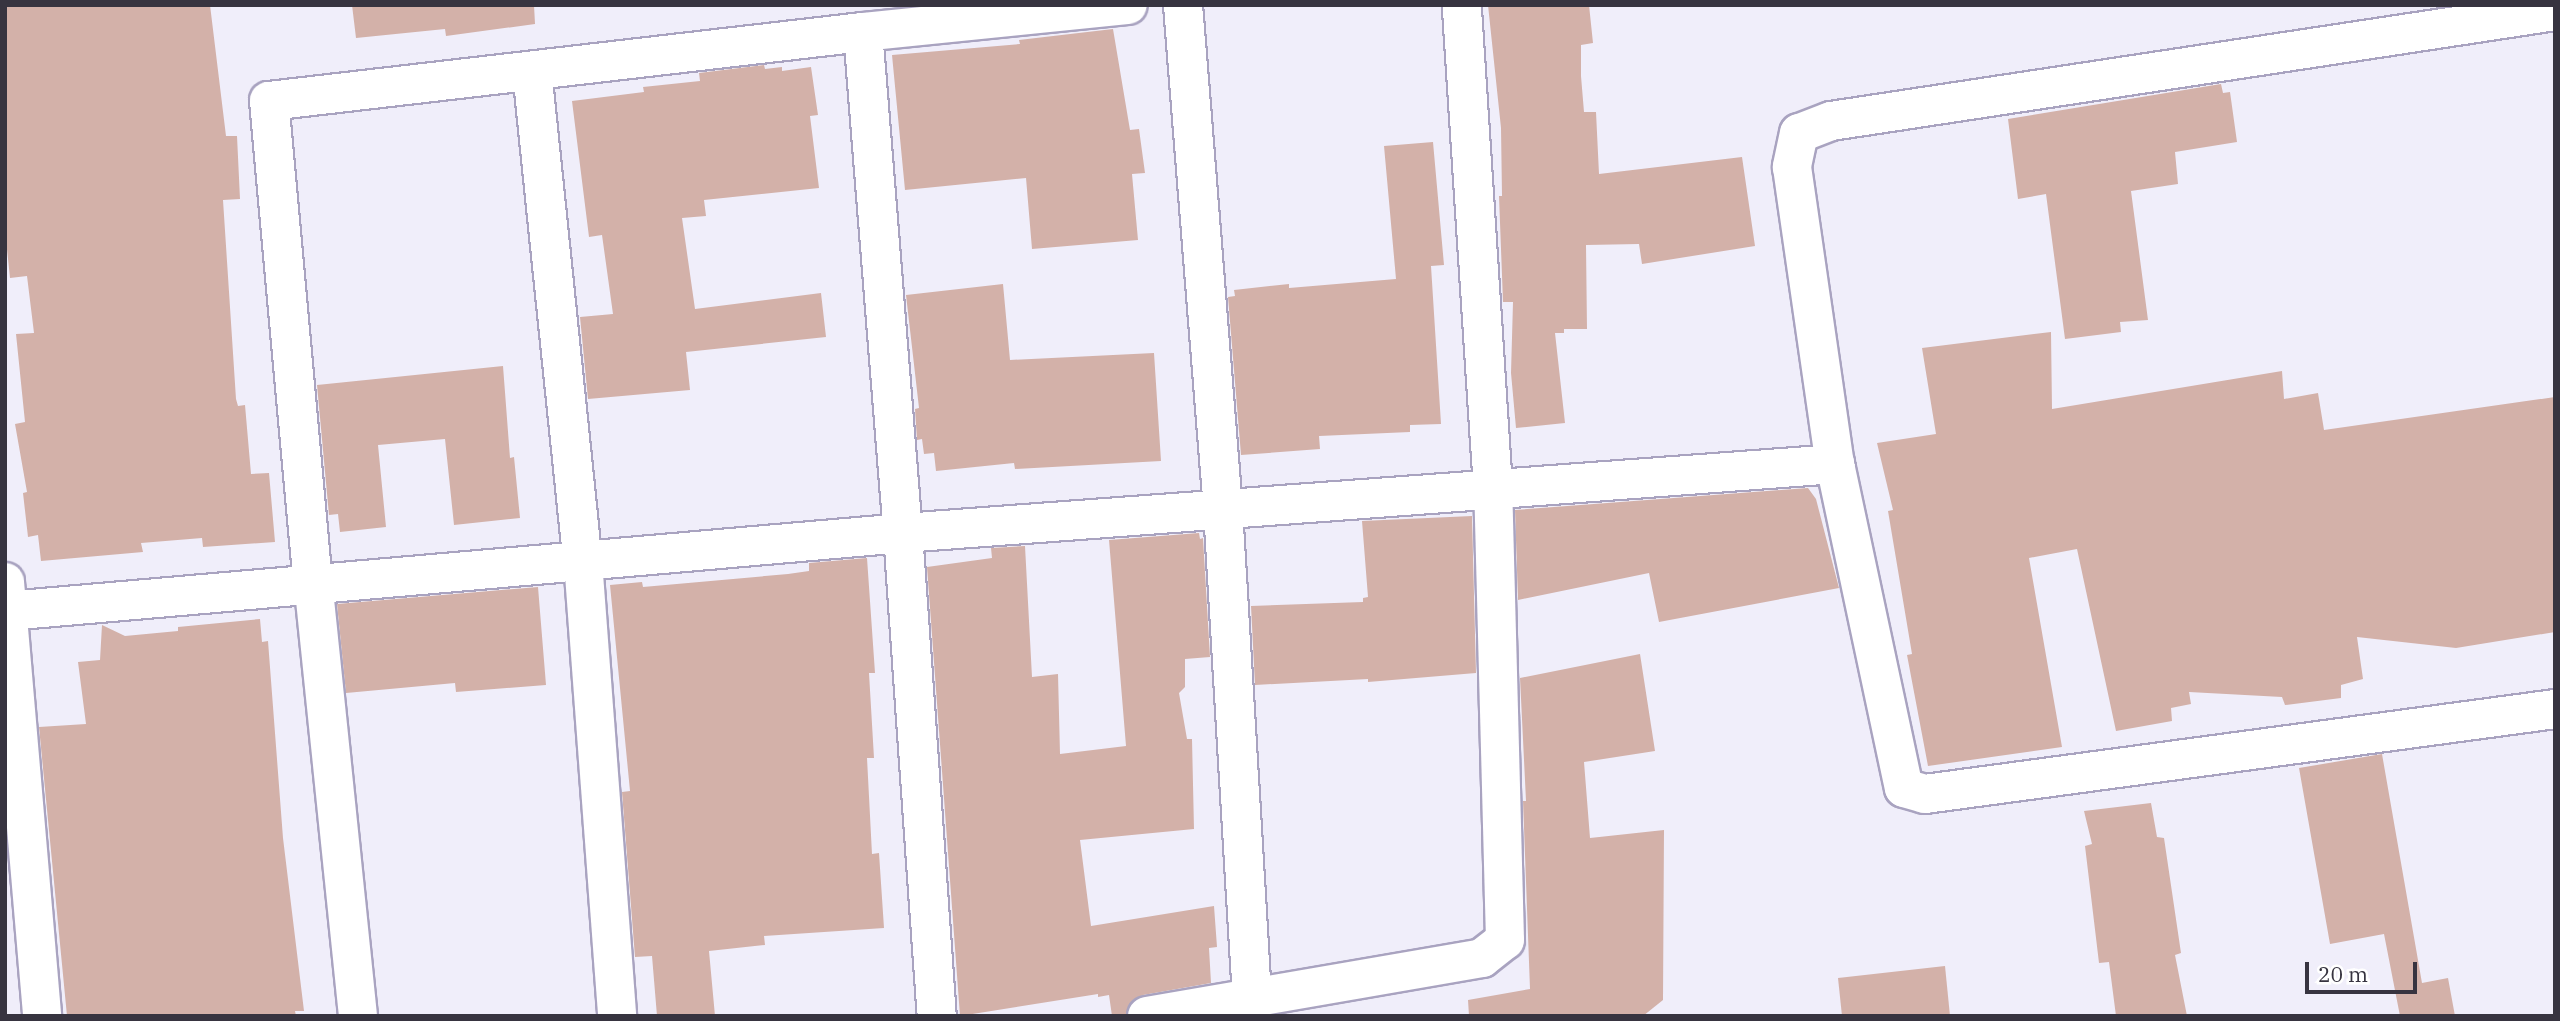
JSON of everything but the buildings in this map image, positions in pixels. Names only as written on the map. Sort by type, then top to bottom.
[{"type":"street","points":[[358,1016],[313,584],[269,101],[531,71],[844,24],[1128,5]]},
{"type":"street","points":[[1183,5],[1223,509],[1252,998]]},
{"type":"street","points":[[1147,1016],[1482,958],[1505,940],[1493,489],[1462,5]]},
{"type":"street","points":[[2555,11],[1831,121],[1799,134],[1792,167],[1835,464],[1904,788],[1925,793],[2555,709]]},
{"type":"street","points":[[844,24],[904,533],[937,1016]]},
{"type":"street","points":[[531,71],[583,561],[617,1016]]},
{"type":"street","points":[[43,1016],[6,596],[313,584],[904,533],[1835,464]]}]
